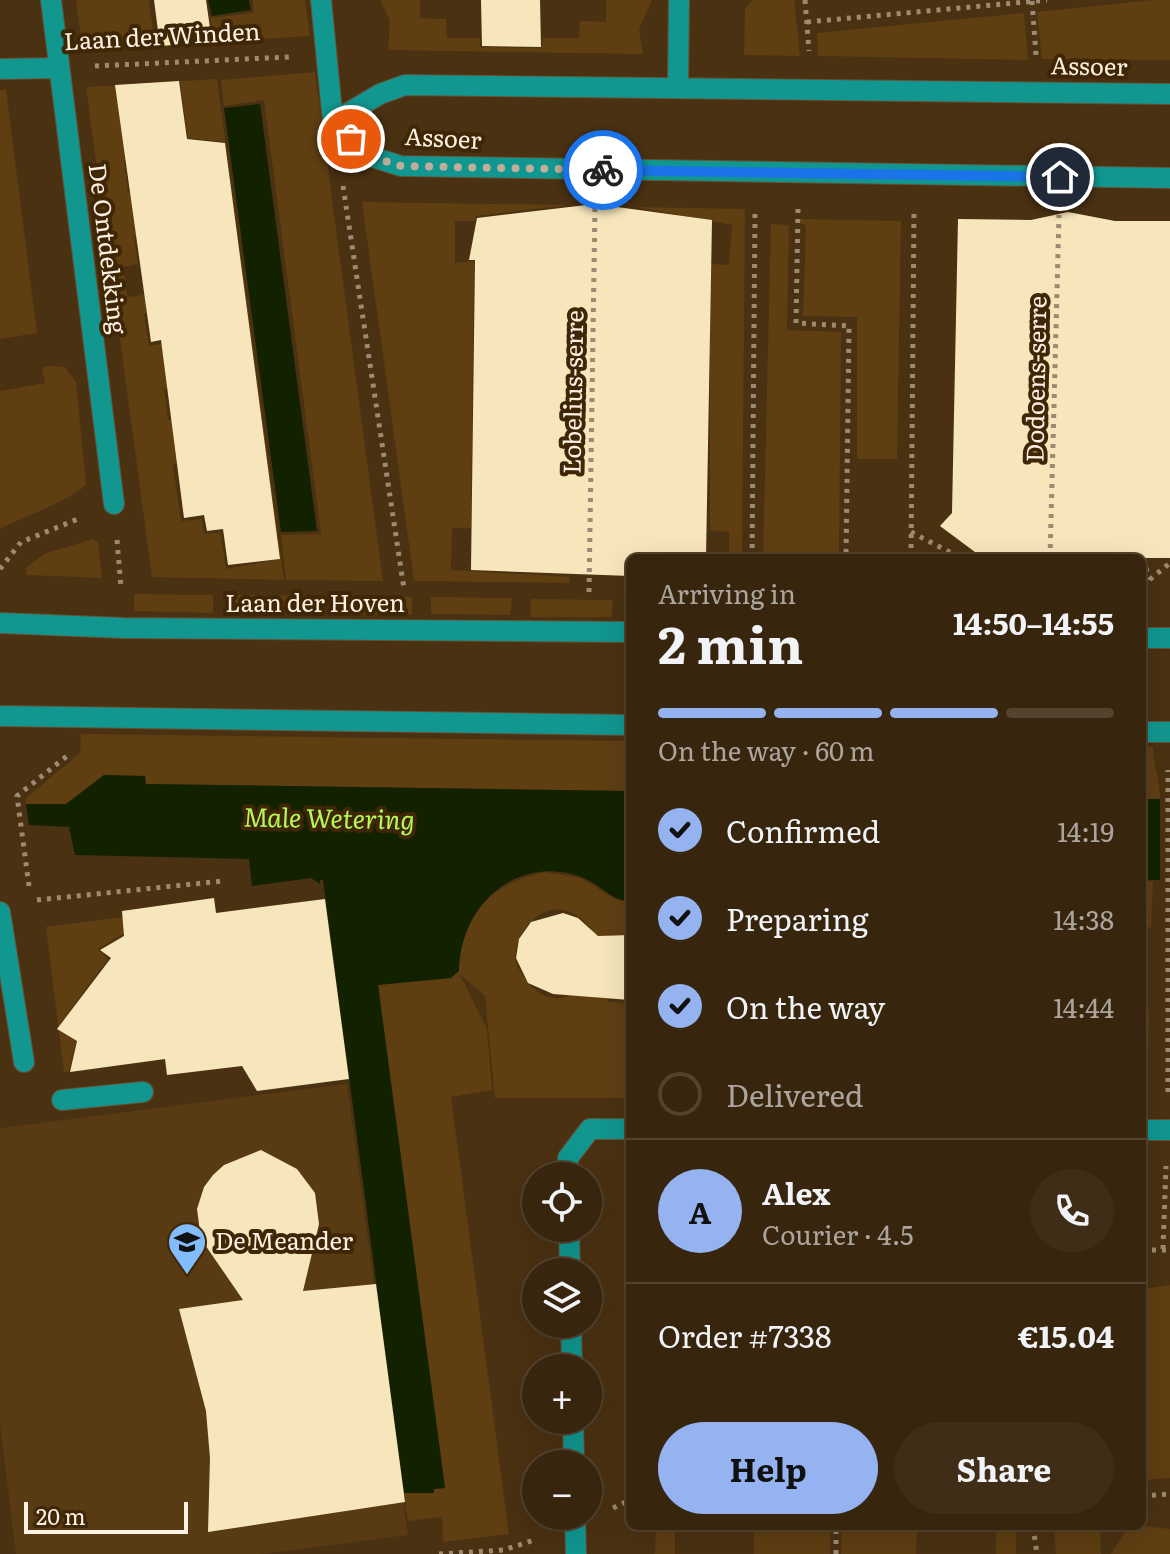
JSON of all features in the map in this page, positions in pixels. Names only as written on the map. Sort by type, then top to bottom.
[{"type":"street","name":"De Ontdekking","points":[[51,0],[114,504]]},
{"type":"street","points":[[321,0],[333,122]]},
{"type":"street","points":[[678,86],[679,0]]},
{"type":"street","name":"Laan der Winden","points":[[0,69],[58,68]]},
{"type":"street","name":"Assoer","points":[[1170,94],[405,85],[380,94],[333,122],[369,156],[401,166],[1170,178]]},
{"type":"street","name":"Laan der Hoven","points":[[0,623],[124,628],[626,632]]},
{"type":"street","points":[[1146,638],[1170,638]]},
{"type":"street","points":[[0,716],[626,725]]},
{"type":"street","points":[[1146,732],[1170,732]]},
{"type":"street","points":[[0,912],[6,1002],[24,1062]]},
{"type":"street","points":[[62,1100],[143,1092]]},
{"type":"street","points":[[568,1162],[590,1129],[626,1129]]},
{"type":"street","points":[[1146,1130],[1169,1130]]},
{"type":"street","points":[[575,1530],[576,1554]]},
{"type":"path","points":[[805,0],[807,22],[1047,0]]},
{"type":"path","points":[[1032,1],[1038,92]]},
{"type":"path","name":"Laan der Winden","points":[[58,68],[172,60],[327,56]]},
{"type":"path","points":[[333,122],[404,589]]},
{"type":"path","name":"Lobelius-serre","points":[[589,592],[595,194]]},
{"type":"path","points":[[752,554],[755,197]]},
{"type":"path","points":[[799,197],[796,323],[849,326],[846,554]]},
{"type":"path","points":[[911,554],[915,198]]},
{"type":"path","name":"Dodoens-serre","points":[[1050,554],[1060,200]]},
{"type":"path","points":[[0,569],[21,542],[114,504],[121,587]]},
{"type":"path","points":[[911,532],[960,554]]},
{"type":"path","points":[[1146,583],[1170,563]]},
{"type":"path","points":[[1146,568],[1149,580]]},
{"type":"path","points":[[1146,1250],[1166,1249],[1169,1130],[1168,774]]},
{"type":"path","points":[[17,796],[21,835]]},
{"type":"path","points":[[31,900],[223,881]]},
{"type":"path","points":[[1146,1496],[1170,1494]]},
{"type":"path","points":[[439,1554],[504,1550],[553,1530]]},
{"type":"path","points":[[836,1530],[836,1554]]},
{"type":"path","points":[[1034,1530],[1037,1554]]},
{"type":"shaded area","points":[[76,0],[149,0],[155,46],[83,52]]},
{"type":"shaded area","points":[[253,0],[305,0],[310,36],[215,42],[210,18],[254,13]]},
{"type":"shaded area","points":[[380,0],[420,0],[420,18],[446,19],[447,38],[480,38],[480,47],[541,48],[543,38],[579,38],[580,21],[606,22],[606,0],[652,0],[639,29],[643,54],[388,50],[390,20]]},
{"type":"shaded area","points":[[753,0],[794,0],[800,56],[744,55],[745,9]]},
{"type":"shaded area","points":[[1170,0],[1170,60],[1042,59],[1037,12]]},
{"type":"shaded area","points":[[1024,13],[1028,60],[818,56],[817,33]]},
{"type":"shaded area","points":[[315,72],[383,581],[286,580],[281,535],[321,534],[264,100],[224,106],[221,80]]},
{"type":"shaded area","points":[[217,79],[284,580],[152,577],[86,87]],"holes":[[[180,82],[188,138],[225,142],[230,178],[194,184],[235,218],[280,559],[226,569],[220,532],[204,534],[202,519],[181,521],[173,465],[194,462],[205,415],[168,420],[164,389],[185,386],[179,341],[149,346],[144,314],[154,312],[151,294],[127,297],[123,267],[138,264],[134,237],[143,235],[138,191],[128,192],[124,160],[134,159],[122,85]]]},
{"type":"shaded area","points":[[0,90],[6,90],[37,333],[0,339]]},
{"type":"shaded area","points":[[362,202],[569,205],[476,216],[475,221],[455,221],[455,263],[474,261],[471,528],[452,528],[451,570],[570,577],[569,583],[414,581]]},
{"type":"shaded area","points":[[635,207],[745,209],[742,554],[729,554],[729,532],[710,530],[710,264],[729,265],[732,225]]},
{"type":"shaded area","points":[[801,219],[901,221],[897,459],[857,459],[857,317],[803,316],[806,225],[801,224]]},
{"type":"shaded area","points":[[771,224],[789,225],[787,330],[841,332],[839,554],[763,554]]},
{"type":"shaded area","points":[[42,367],[65,367],[76,382],[86,484],[60,501],[0,529],[0,391],[45,383]]},
{"type":"shaded area","points":[[93,539],[98,543],[102,578],[27,575],[26,568],[44,554]]},
{"type":"shaded area","points":[[134,594],[213,595],[213,613],[134,611]]},
{"type":"shaded area","points":[[235,595],[316,596],[316,614],[233,613]]},
{"type":"shaded area","points":[[335,596],[412,597],[412,615],[335,614]]},
{"type":"shaded area","points":[[431,597],[512,598],[510,615],[431,614]]},
{"type":"shaded area","points":[[531,599],[613,600],[612,617],[530,617]]},
{"type":"shaded area","points":[[81,734],[626,741],[626,791],[145,784],[145,776],[104,775],[66,804],[26,804],[25,799],[80,753]]},
{"type":"shaded area","points":[[1146,747],[1153,747],[1160,799],[1146,799]]},
{"type":"shaded area","points":[[545,872],[581,878],[615,899],[626,901],[626,935],[610,935],[609,946],[576,915],[565,910],[554,910],[534,918],[521,936],[515,958],[528,982],[542,995],[551,998],[575,992],[609,962],[608,1002],[626,1003],[626,1098],[495,1098],[485,996],[460,975],[487,1029],[492,1090],[451,1097],[509,1534],[443,1542],[442,1517],[408,1521],[404,1493],[445,1488],[378,984],[452,977],[459,965],[462,942],[474,915],[504,887]]},
{"type":"shaded area","points":[[1146,881],[1153,881],[1151,927],[1146,928]]},
{"type":"shaded area","points":[[123,917],[125,933],[98,949],[108,959],[60,1024],[60,1031],[76,1041],[69,1072],[64,1072],[46,927]]},
{"type":"shaded area","points":[[1146,1009],[1149,1010],[1146,1103]]},
{"type":"shaded area","name":"De Meander","points":[[347,1084],[408,1535],[262,1554],[16,1554],[0,1425],[0,1128]]},
{"type":"shaded area","points":[[1170,1285],[1170,1478],[1146,1480],[1146,1288]]},
{"type":"shaded area","points":[[1146,1526],[1170,1529],[1170,1554],[1111,1554],[1124,1533],[1146,1530]]},
{"type":"shaded area","points":[[656,1530],[675,1530],[675,1554],[655,1554]]},
{"type":"shaded area","points":[[754,1530],[830,1530],[830,1554],[754,1554]]},
{"type":"shaded area","points":[[842,1530],[917,1530],[916,1554],[841,1554]]},
{"type":"shaded area","points":[[996,1530],[1016,1530],[1016,1554],[996,1554]]},
{"type":"shaded area","points":[[1054,1530],[1100,1530],[1101,1554],[1056,1554]]},
{"type":"water","points":[[208,0],[249,0],[251,10],[212,16]]},
{"type":"water","points":[[260,104],[317,531],[281,532],[224,108]]},
{"type":"water","name":"Male Wetering","points":[[104,775],[145,776],[146,784],[626,791],[626,900],[612,896],[586,879],[561,872],[538,872],[517,878],[498,889],[482,905],[470,924],[462,947],[459,971],[451,978],[378,985],[445,1488],[434,1489],[434,1493],[404,1493],[323,880],[320,884],[311,878],[252,886],[249,859],[75,855],[69,827],[29,825],[26,804],[66,804]]},
{"type":"water","points":[[1160,791],[1170,791],[1170,880],[1146,880],[1146,799],[1160,799]]},
{"type":"pier","points":[[1160,787],[1170,787],[1170,884],[1160,884]]},
{"type":"building","points":[[154,0],[206,0],[212,42],[160,46]]},
{"type":"building","points":[[481,0],[540,0],[541,47],[482,46]]},
{"type":"building","points":[[179,81],[187,139],[225,143],[280,559],[228,565],[223,529],[207,531],[204,515],[184,518],[161,340],[151,342],[115,85]]},
{"type":"building","points":[[595,204],[712,220],[706,554],[626,554],[626,576],[471,570],[475,260],[469,260],[477,218]]},
{"type":"building","points":[[1068,212],[1115,221],[1170,221],[1170,558],[1146,558],[1146,554],[978,554],[940,526],[952,513],[958,219],[1031,220]]},
{"type":"building","points":[[214,898],[216,913],[325,899],[349,1079],[257,1091],[242,1066],[167,1075],[165,1059],[70,1072],[77,1041],[57,1029],[111,958],[100,950],[124,936],[122,911]]},
{"type":"building","points":[[563,913],[578,918],[598,936],[626,935],[626,1000],[553,994],[528,983],[516,958],[519,939],[531,922]]},
{"type":"building","points":[[261,1150],[297,1169],[315,1193],[319,1224],[303,1291],[376,1284],[405,1502],[208,1532],[210,1458],[206,1411],[179,1309],[243,1300],[201,1239],[197,1209],[204,1187],[213,1175],[224,1165]]},
{"type":"way so far","points":[[351,139],[369,156],[401,166],[603,170]]},
{"type":"place","name":"De Meander","points":[[187,1276]]},
{"type":"route","points":[[603,170],[1060,177]]}]
